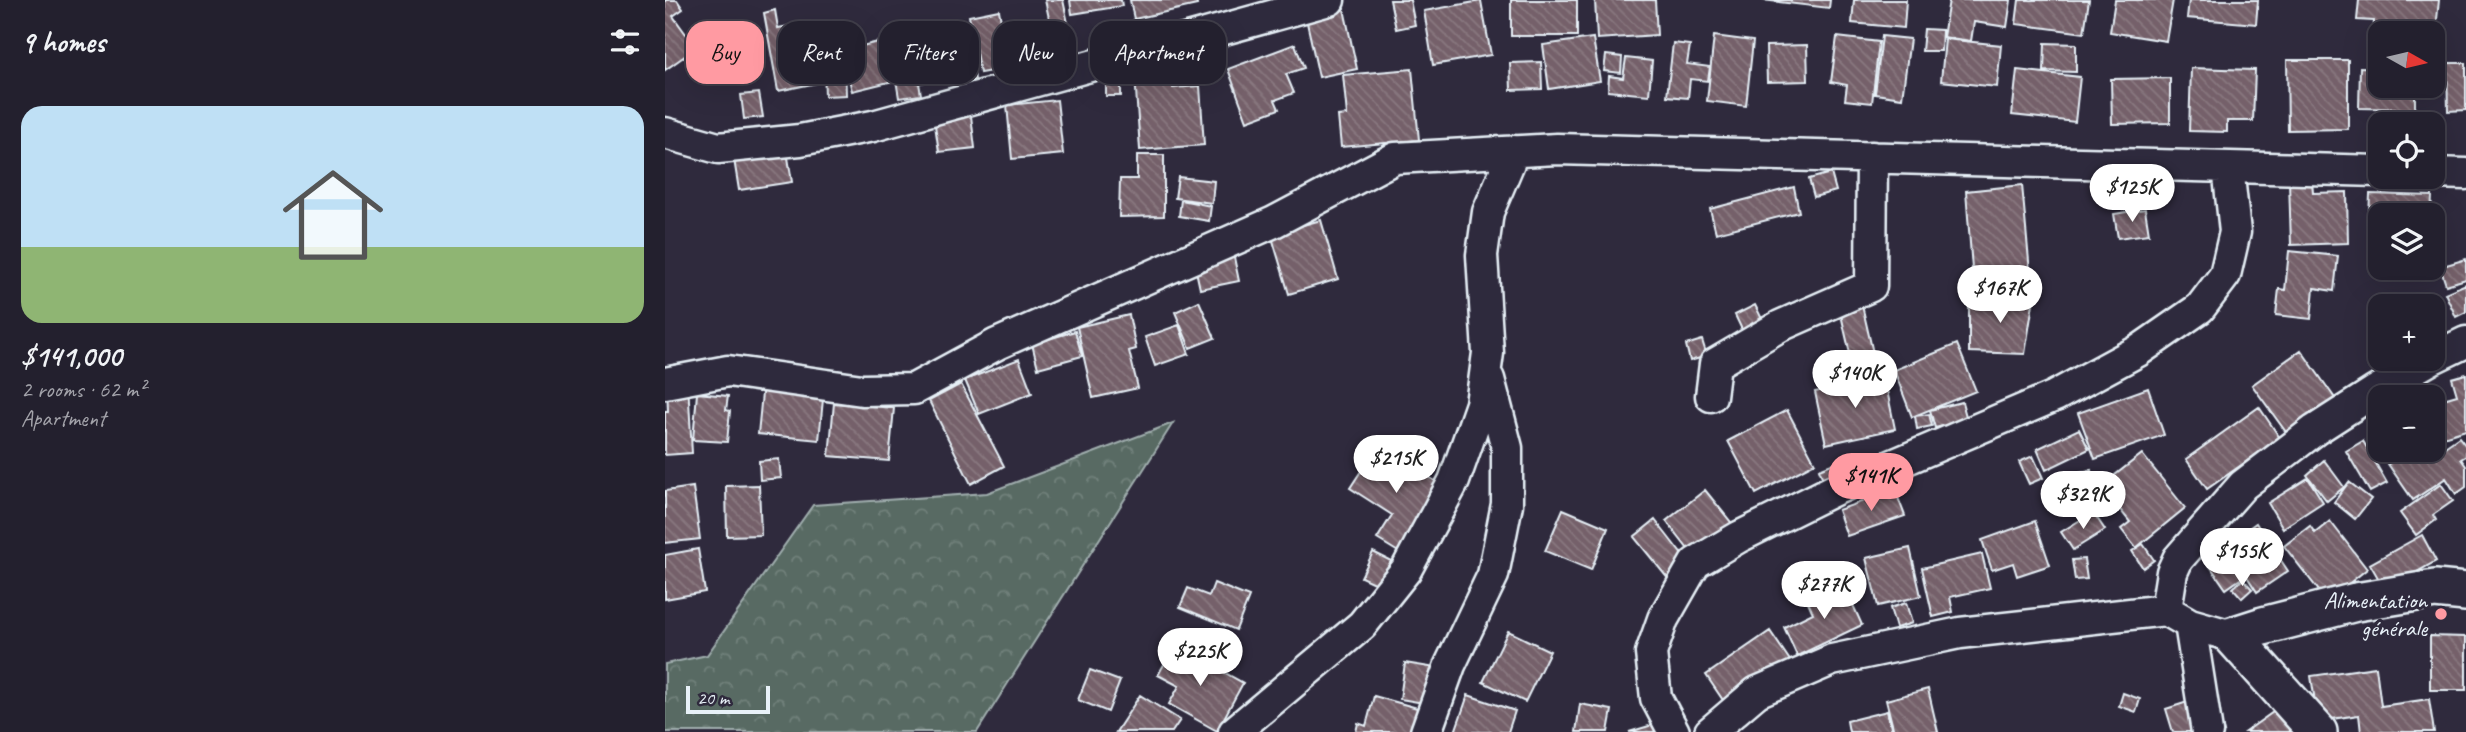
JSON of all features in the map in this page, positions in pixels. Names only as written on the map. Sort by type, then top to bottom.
[{"type":"street","points":[[665,133],[718,148],[800,141],[861,128],[1329,0]]},
{"type":"street","points":[[665,383],[728,371],[862,390],[914,389],[996,344],[1274,222],[1395,159],[1557,149],[2368,171]]},
{"type":"street","points":[[1234,732],[1362,625],[1406,570],[1454,481],[1481,404],[1486,369],[1488,353],[1482,256],[1488,212],[1514,151]]},
{"type":"street","points":[[1711,396],[1715,364],[1780,326],[1871,286],[1873,157]]},
{"type":"street","points":[[1674,732],[1656,698],[1651,653],[1663,619],[1695,563],[1739,537],[1834,490],[2055,396],[2138,351],[2200,308],[2225,275],[2235,232],[2228,167]]},
{"type":"street","points":[[2445,173],[2466,174]]},
{"type":"street","points":[[2445,352],[2466,342]]},
{"type":"street","points":[[1426,732],[1450,665],[1493,575],[1507,504],[1507,448],[1486,369]]},
{"type":"street","points":[[2207,732],[2178,617],[2172,572],[2178,559],[2243,485],[2315,430],[2411,371]]},
{"type":"street","points":[[2232,636],[2356,602],[2435,589],[2466,592]]},
{"type":"street","points":[[1710,732],[1757,692],[1832,660],[1960,634],[2178,617],[2232,636],[2318,732]]},
{"type":"green space","points":[[1173,423],[977,732],[665,732],[665,664],[707,655],[813,505],[987,493]]},
{"type":"building","points":[[665,0],[677,0],[683,9],[673,16],[686,34],[686,55],[665,70]]},
{"type":"building","points":[[1045,0],[1063,0],[1068,21],[1050,21]]},
{"type":"building","points":[[1070,0],[1121,0],[1122,6],[1072,14]]},
{"type":"building","points":[[1130,0],[1196,0],[1197,5],[1134,19]]},
{"type":"building","points":[[1390,0],[1410,0],[1415,25],[1396,29]]},
{"type":"building","points":[[1511,0],[1577,0],[1577,36],[1511,36]]},
{"type":"building","points":[[1595,0],[1655,0],[1657,35],[1597,39]]},
{"type":"building","points":[[1762,0],[1830,0],[1829,8]]},
{"type":"building","points":[[1854,0],[1906,0],[1904,28],[1852,23]]},
{"type":"building","points":[[1949,0],[2011,0],[2007,27],[1974,22],[1971,41],[1943,37]]},
{"type":"building","points":[[2019,0],[2089,0],[2084,33],[2016,24]]},
{"type":"building","points":[[2115,0],[2173,0],[2166,41],[2110,32]]},
{"type":"building","points":[[2189,0],[2258,0],[2256,24],[2187,18]]},
{"type":"building","points":[[2359,0],[2439,0],[2437,21],[2357,20]]},
{"type":"building","points":[[1481,1],[1491,55],[1433,65],[1424,11]]},
{"type":"building","points":[[1344,9],[1357,69],[1319,77],[1306,18]]},
{"type":"building","points":[[775,10],[778,28],[778,84],[812,84],[778,91],[764,13]]},
{"type":"building","points":[[999,10],[1001,21],[993,21],[993,71],[980,73],[979,21],[970,21],[969,16]]},
{"type":"building","points":[[1924,29],[1942,30],[1941,51],[1922,51]]},
{"type":"building","points":[[1714,36],[1753,41],[1746,106],[1707,101]]},
{"type":"building","points":[[1882,36],[1910,39],[1902,98],[1875,94]]},
{"type":"building","points":[[1837,37],[1879,42],[1872,103],[1845,100],[1847,85],[1831,82]]},
{"type":"building","points":[[1593,38],[1600,81],[1549,89],[1543,45]]},
{"type":"building","points":[[1945,39],[2001,45],[1997,87],[1941,81]]},
{"type":"building","points":[[879,42],[881,84],[852,91],[850,84],[865,84],[865,45]]},
{"type":"building","points":[[1673,43],[1690,45],[1687,64],[1710,67],[1708,81],[1690,79],[1688,98],[1667,96]]},
{"type":"building","points":[[2045,43],[2076,44],[2076,72],[2044,71]]},
{"type":"building","points":[[1295,44],[1304,68],[1286,74],[1294,93],[1275,100],[1279,109],[1247,121],[1228,69]]},
{"type":"building","points":[[1807,45],[1808,81],[1767,82],[1766,46]]},
{"type":"building","points":[[1606,55],[1622,57],[1621,73],[1604,71]]},
{"type":"building","points":[[1626,58],[1652,61],[1649,95],[1608,91],[1609,76],[1623,78]]},
{"type":"building","points":[[2287,60],[2348,60],[2348,129],[2288,130]]},
{"type":"building","points":[[1541,62],[1542,89],[1511,90],[1510,63]]},
{"type":"building","points":[[2447,63],[2466,63],[2466,110],[2448,111]]},
{"type":"building","points":[[2360,67],[2368,67],[2368,98],[2415,98],[2415,109],[2359,108]]},
{"type":"building","points":[[2191,68],[2255,70],[2253,121],[2227,121],[2227,132],[2189,131]]},
{"type":"building","points":[[1412,69],[1419,140],[1341,147],[1338,116],[1347,115],[1343,75]]},
{"type":"building","points":[[2017,70],[2080,77],[2075,122],[2012,115]]},
{"type":"building","points":[[2170,78],[2170,123],[2112,124],[2111,79]]},
{"type":"building","points":[[825,84],[846,84],[846,95],[825,96]]},
{"type":"building","points":[[897,84],[919,84],[921,95],[899,98]]},
{"type":"building","points":[[1106,84],[1121,84],[1121,96],[1106,96]]},
{"type":"building","points":[[1136,84],[1173,84],[1173,88],[1200,86],[1204,145],[1140,150]]},
{"type":"building","points":[[759,93],[763,117],[744,119],[741,95]]},
{"type":"building","points":[[1057,100],[1063,154],[1012,159],[1007,105]]},
{"type":"building","points":[[970,108],[975,148],[939,152],[933,112]]},
{"type":"building","points":[[785,139],[792,182],[739,190],[732,147]]},
{"type":"building","points":[[1137,155],[1164,155],[1164,216],[1119,217],[1120,179],[1137,179]]},
{"type":"building","points":[[1831,173],[1836,191],[1814,197],[1809,179]]},
{"type":"building","points":[[1178,177],[1214,181],[1212,203],[1175,198]]},
{"type":"building","points":[[2312,180],[2313,193],[2347,192],[2348,243],[2291,245],[2289,181]]},
{"type":"building","points":[[2022,185],[2030,272],[1989,275],[1989,267],[1972,269],[1966,191]]},
{"type":"building","points":[[1794,187],[1799,212],[1716,233],[1710,209]]},
{"type":"building","points":[[2370,194],[2432,196],[2432,203],[2370,203]]},
{"type":"building","points":[[1181,200],[1211,206],[1209,221],[1179,216]]},
{"type":"building","points":[[2145,209],[2149,234],[2118,238],[2114,214]]},
{"type":"building","points":[[1321,220],[1338,279],[1289,294],[1271,234]]},
{"type":"building","points":[[1232,248],[1239,281],[1200,289],[1193,257]]},
{"type":"building","points":[[2289,251],[2338,256],[2334,291],[2314,288],[2311,319],[2276,315],[2279,289],[2285,290]]},
{"type":"building","points":[[2466,259],[2466,279],[2446,285],[2445,265]]},
{"type":"building","points":[[2466,284],[2466,312],[2456,317],[2445,293]]},
{"type":"building","points":[[2034,297],[2025,354],[1969,352],[1969,299]]},
{"type":"building","points":[[1199,301],[1215,338],[1190,348],[1175,312]]},
{"type":"building","points":[[1861,301],[1873,353],[1851,358],[1839,306]]},
{"type":"building","points":[[1755,305],[1765,325],[1745,336],[1735,315]]},
{"type":"building","points":[[1129,315],[1136,349],[1129,351],[1138,388],[1093,398],[1077,327]]},
{"type":"building","points":[[1179,325],[1189,354],[1155,366],[1145,337]]},
{"type":"building","points":[[1075,331],[1082,356],[1038,368],[1032,344]]},
{"type":"building","points":[[1702,340],[1707,356],[1690,361],[1686,345]]},
{"type":"building","points":[[1957,344],[1976,391],[1912,417],[1894,370]]},
{"type":"building","points":[[2301,350],[2339,404],[2291,439],[2252,385]]},
{"type":"building","points":[[1019,359],[1032,393],[979,414],[965,380]]},
{"type":"building","points":[[2466,374],[2466,430],[2445,436],[2445,398],[2457,395],[2452,378]]},
{"type":"building","points":[[1884,376],[1895,429],[1826,444],[1815,392]]},
{"type":"building","points":[[688,383],[692,453],[665,455],[667,384]]},
{"type":"building","points":[[763,383],[824,389],[819,440],[758,434]]},
{"type":"building","points":[[961,384],[1004,466],[971,484],[929,401]]},
{"type":"building","points":[[2148,388],[2164,435],[2095,459],[2078,413]]},
{"type":"building","points":[[697,393],[728,396],[726,410],[730,411],[727,442],[693,440]]},
{"type":"building","points":[[1962,402],[1967,420],[1935,428],[1930,410]]},
{"type":"building","points":[[834,403],[894,408],[889,461],[829,456]]},
{"type":"building","points":[[2259,407],[2280,438],[2207,489],[2186,459]]},
{"type":"building","points":[[1787,410],[1815,463],[1756,494],[1728,441]]},
{"type":"building","points":[[1929,414],[1932,426],[1917,429],[1915,416]]},
{"type":"building","points":[[2079,429],[2089,449],[2046,470],[2037,449]]},
{"type":"building","points":[[2459,437],[2466,446],[2466,456],[2461,459],[2466,466],[2466,487],[2456,494],[2446,478],[2413,500],[2388,464],[2445,462],[2445,447]]},
{"type":"building","points":[[2363,441],[2368,450],[2368,462],[2375,462],[2387,483],[2370,492],[2346,451]]},
{"type":"building","points":[[1378,445],[1443,486],[1400,553],[1377,539],[1392,515],[1350,488]]},
{"type":"building","points":[[2142,454],[2185,508],[2136,548],[2121,529],[2130,522],[2101,486]]},
{"type":"building","points":[[1854,455],[1862,472],[1826,487],[1819,469]]},
{"type":"building","points":[[2033,456],[2043,478],[2029,484],[2019,462]]},
{"type":"building","points":[[779,459],[781,478],[760,480],[759,461]]},
{"type":"building","points":[[2324,460],[2344,487],[2327,501],[2307,475]]},
{"type":"building","points":[[2091,470],[2093,488],[2080,489],[2078,472]]},
{"type":"building","points":[[2308,478],[2323,502],[2283,528],[2268,503]]},
{"type":"building","points":[[2349,482],[2371,499],[2355,519],[2334,502]]},
{"type":"building","points":[[2441,484],[2453,501],[2433,515],[2436,520],[2416,535],[2400,513]]},
{"type":"building","points":[[759,485],[761,535],[727,536],[726,486]]},
{"type":"building","points":[[693,487],[700,539],[665,543],[665,491]]},
{"type":"building","points":[[1705,490],[1735,527],[1695,558],[1666,521]]},
{"type":"building","points":[[1895,490],[1905,516],[1847,536],[1838,510]]},
{"type":"building","points":[[1563,509],[1608,528],[1591,570],[1545,551]]},
{"type":"building","points":[[2093,512],[2105,530],[2073,550],[2061,532]]},
{"type":"building","points":[[1655,520],[1690,565],[1670,581],[1634,537]]},
{"type":"building","points":[[2035,521],[2050,565],[2017,576],[2013,563],[1992,570],[1982,540]]},
{"type":"building","points":[[2330,521],[2367,569],[2327,601],[2284,546],[2310,526],[2315,533]]},
{"type":"building","points":[[2256,523],[2288,571],[2257,592],[2246,575],[2226,589],[2205,559]]},
{"type":"building","points":[[2422,535],[2436,561],[2385,590],[2370,564]]},
{"type":"building","points":[[2143,544],[2154,560],[2143,568],[2132,551]]},
{"type":"building","points":[[1910,548],[1921,596],[1878,606],[1866,558]]},
{"type":"building","points":[[698,549],[705,592],[665,599],[665,555]]},
{"type":"building","points":[[1373,552],[1391,561],[1378,585],[1361,577]]},
{"type":"building","points":[[1982,554],[1990,588],[1950,597],[1953,612],[1933,617],[1922,568]]},
{"type":"building","points":[[2084,559],[2087,579],[2075,580],[2072,560]]},
{"type":"building","points":[[2243,579],[2252,589],[2242,598],[2233,588]]},
{"type":"building","points":[[1214,583],[1249,597],[1236,630],[1180,607],[1188,588],[1209,596]]},
{"type":"building","points":[[1844,585],[1862,625],[1797,656],[1784,627],[1813,613],[1808,602]]},
{"type":"building","points":[[1906,603],[1912,623],[1896,628],[1890,608]]},
{"type":"building","points":[[1508,631],[1550,651],[1525,702],[1483,682]]},
{"type":"building","points":[[1770,631],[1793,665],[1773,701],[1755,713],[1731,712],[1706,675]]},
{"type":"building","points":[[2430,636],[2466,637],[2466,690],[2430,690]]},
{"type":"building","points":[[1175,645],[1243,683],[1217,731],[1169,704],[1179,686],[1158,675]]},
{"type":"building","points":[[1405,663],[1436,668],[1430,704],[1400,699]]},
{"type":"building","points":[[2376,667],[2381,706],[2429,699],[2434,732],[2361,732],[2359,715],[2318,721],[2311,676]]},
{"type":"building","points":[[1090,670],[1120,681],[1108,712],[1078,700]]},
{"type":"building","points":[[2208,679],[2224,732],[2173,732],[2166,709],[2194,700]]},
{"type":"building","points":[[1928,689],[1938,732],[1894,732],[1886,700]]},
{"type":"building","points":[[2123,693],[2140,699],[2136,712],[2119,706]]},
{"type":"building","points":[[1140,695],[1180,720],[1172,732],[1116,732]]},
{"type":"building","points":[[1468,695],[1515,711],[1508,732],[1455,732]]},
{"type":"building","points":[[1374,696],[1421,709],[1415,732],[1356,732],[1358,723],[1366,726]]},
{"type":"building","points":[[1580,704],[1612,710],[1608,732],[1576,732]]},
{"type":"building","points":[[2276,710],[2291,732],[2245,732]]},
{"type":"building","points":[[1887,711],[1892,732],[1849,732],[1847,721]]},
{"type":"building","points":[[1666,721],[1669,732],[1629,732]]},
{"type":"place","name":"Alimentation générale","points":[[2441,614]]}]
